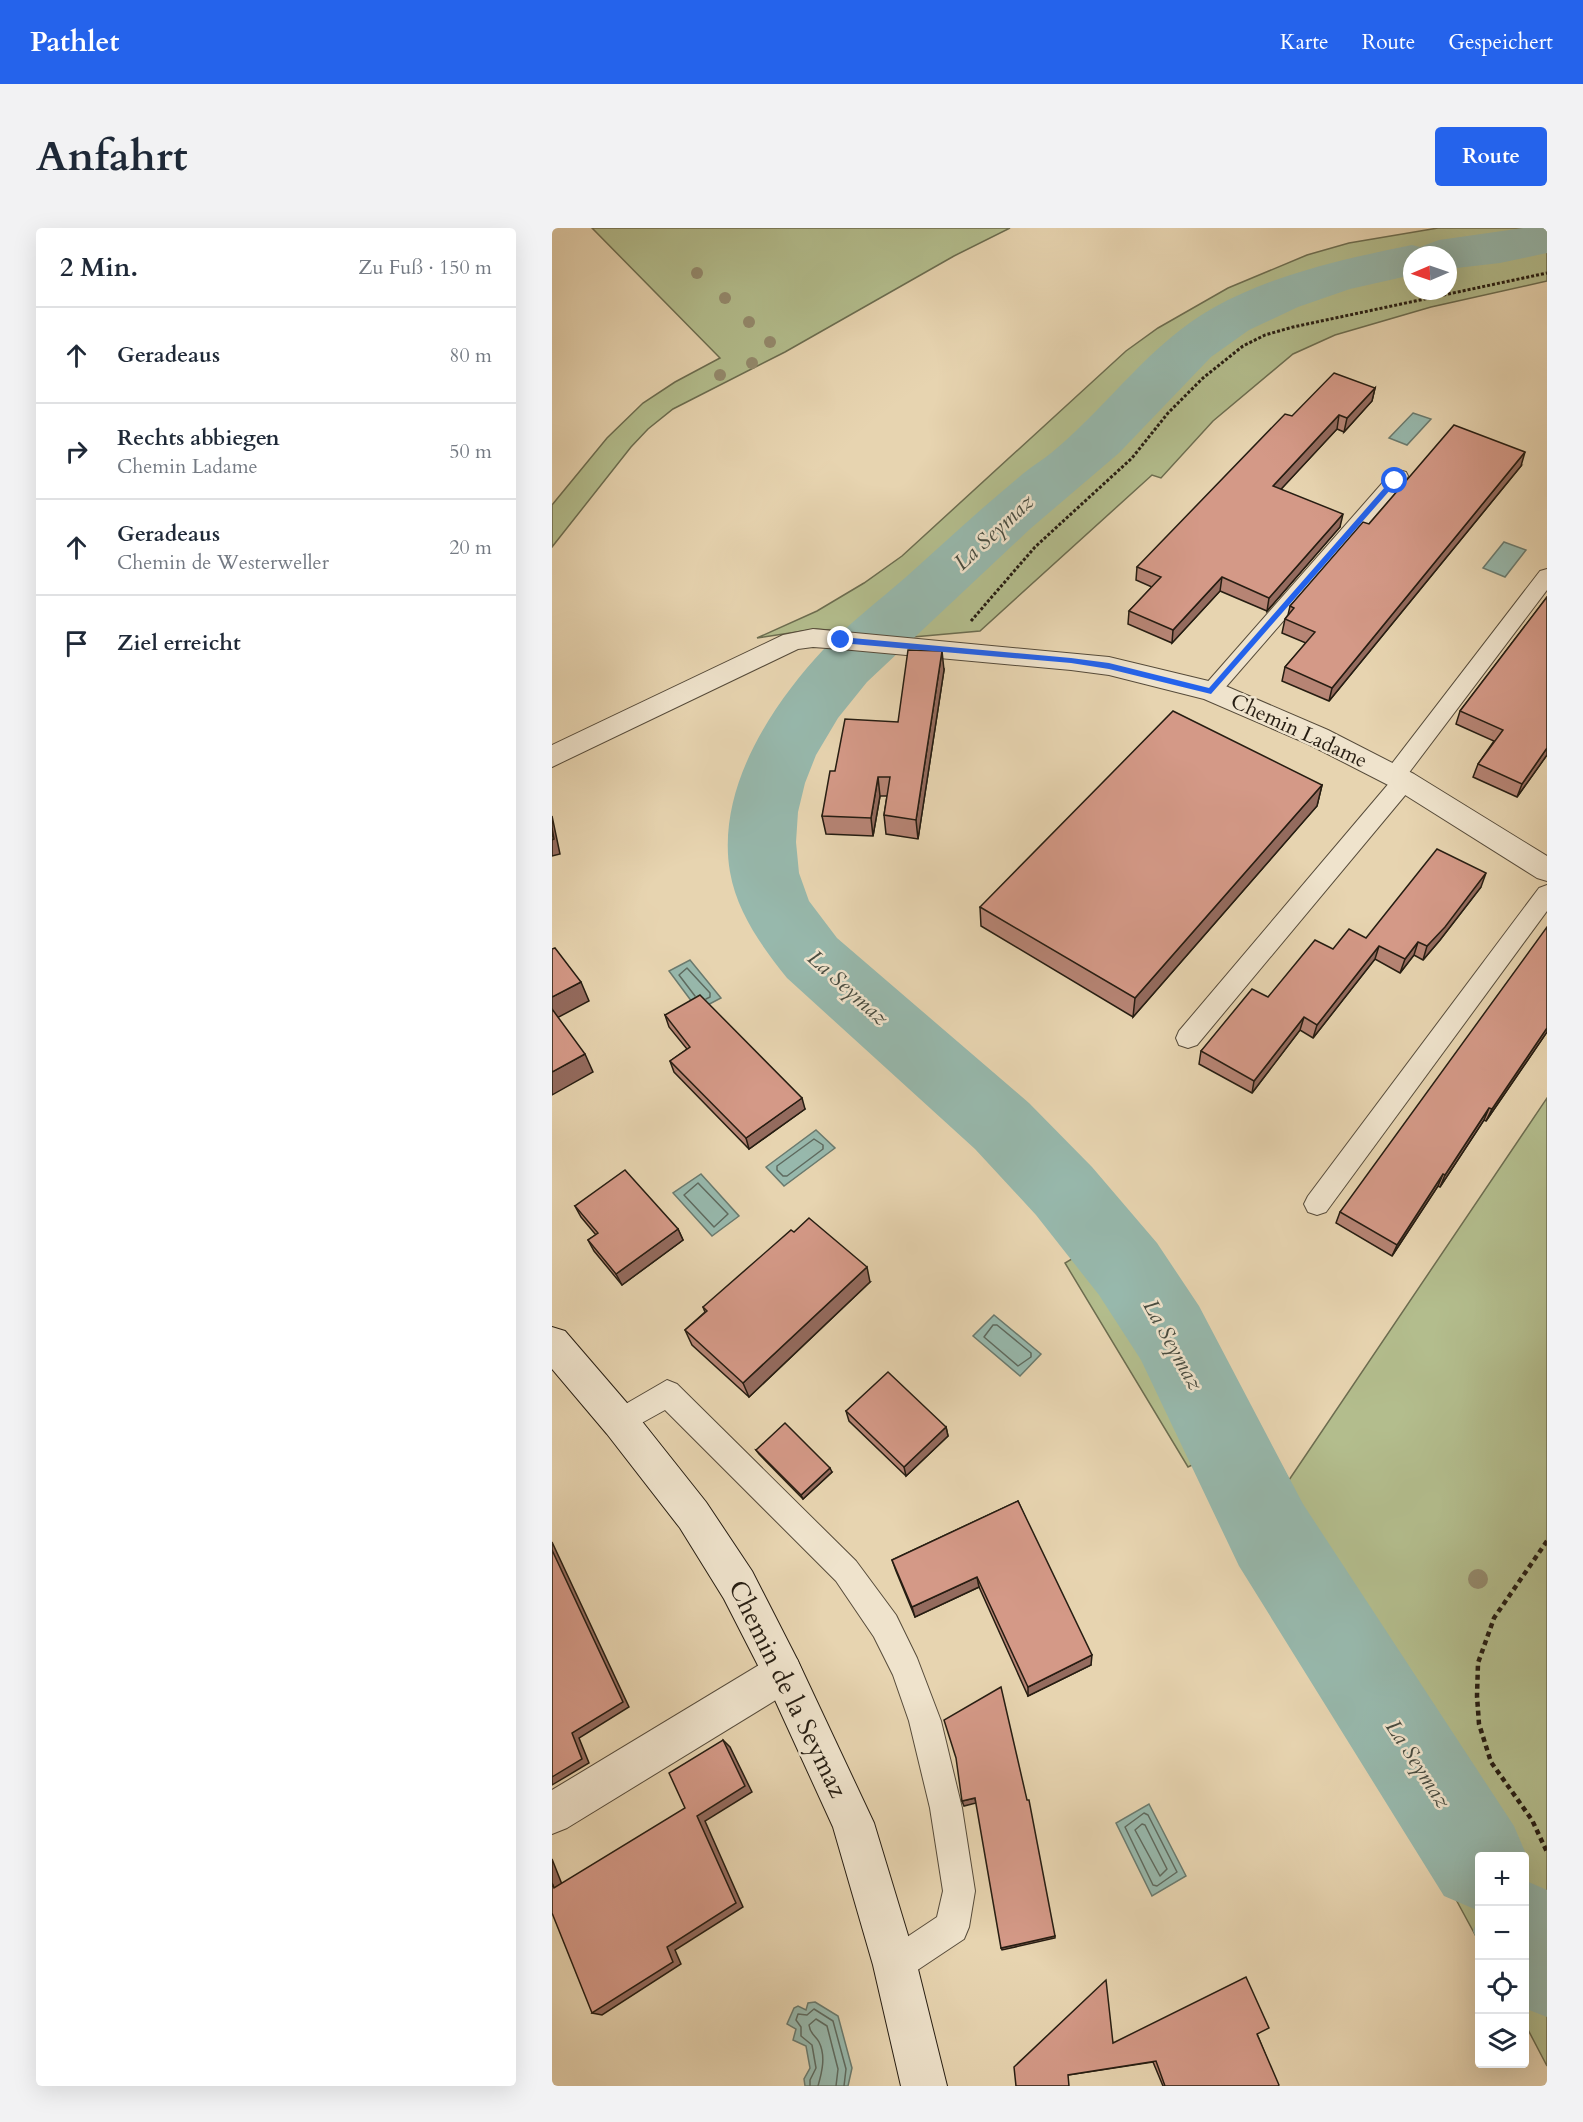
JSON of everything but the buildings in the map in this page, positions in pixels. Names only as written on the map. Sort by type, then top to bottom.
[{"type":"street","name":"Chemin Ladame","points":[[552,757],[792,641],[813,638],[841,640],[1109,666],[1211,691],[1318,737],[1399,779],[1547,870]]},
{"type":"street","name":"Chemin de la Seymaz","points":[[552,1343],[620,1422],[693,1515],[738,1585],[783,1673],[853,1823],[895,1965],[924,2086]]},
{"type":"street","points":[[552,1812],[783,1673]]},
{"type":"lane","points":[[1211,691],[1399,476]]},
{"type":"lane","points":[[1188,1038],[1399,779],[1547,576]]},
{"type":"lane","points":[[1317,1204],[1547,894]]},
{"type":"lane","points":[[620,1422],[667,1393],[846,1571],[885,1626],[906,1669],[925,1721],[946,1808],[959,1891],[952,1927],[895,1965]]},
{"type":"path","points":[[956,651],[974,615],[1035,547],[1132,458],[1168,413],[1203,378],[1243,346],[1265,335],[1293,327],[1547,273]]},
{"type":"path","points":[[1547,1541],[1494,1618],[1478,1663],[1477,1696],[1479,1724],[1491,1762],[1532,1820],[1547,1852]]},
{"type":"green space","points":[[592,228],[1010,228],[954,256],[785,352],[673,409],[648,429],[631,447],[552,547],[552,505],[607,438],[643,403],[675,382],[720,358]]},
{"type":"green space","points":[[1438,228],[1547,228],[1547,281],[1431,307],[1335,335],[1293,354],[1213,421],[1161,478],[1152,475],[980,631],[913,637],[816,629],[757,638],[817,611],[864,583],[902,556],[1126,351],[1158,328],[1228,288],[1307,255],[1349,243]]},
{"type":"green space","points":[[869,981],[1108,1204],[1205,1327],[1289,1480],[1547,1098],[1547,2066],[1529,2032],[1529,1852],[1475,1852],[1475,1935],[1265,1547],[1203,1460],[1188,1467],[1065,1263],[1107,1238],[1043,1162],[1005,1123],[859,990]]},
{"type":"water","points":[[1413,413],[1431,419],[1407,445],[1389,438]]},
{"type":"water","points":[[1504,542],[1526,550],[1505,577],[1483,568]]},
{"type":"water","points":[[690,960],[721,998],[698,1010],[669,971]]},
{"type":"water","points":[[816,1130],[835,1148],[784,1186],[766,1167]]},
{"type":"water","points":[[701,1174],[739,1216],[712,1236],[673,1193]]},
{"type":"water","points":[[994,1315],[1041,1354],[1020,1376],[973,1336]]},
{"type":"water","points":[[1149,1804],[1186,1876],[1152,1896],[1116,1823]]},
{"type":"water","points":[[815,2002],[838,2016],[852,2068],[848,2086],[805,2086],[804,2079],[810,2068],[806,2046],[793,2040],[796,2029],[787,2024],[794,2008],[798,2006],[806,2010],[808,2003]]},
{"type":"waterway","name":"La Seymaz","points":[[1457,253],[1500,248],[1547,238]]},
{"type":"waterway","name":"La Seymaz","points":[[1403,262],[1305,286],[1230,319],[1193,345],[1099,441],[1009,516],[866,646],[835,678],[798,728],[783,755],[764,812],[762,842],[765,873],[774,903],[786,925],[812,958],[1002,1126],[1064,1191],[1128,1269],[1170,1333],[1271,1535],[1475,1855]]},
{"type":"waterway","name":"La Seymaz","points":[[1529,1939],[1547,1966]]},
{"type":"route","points":[[841,640],[1109,666],[1211,691],[1395,481]]}]
